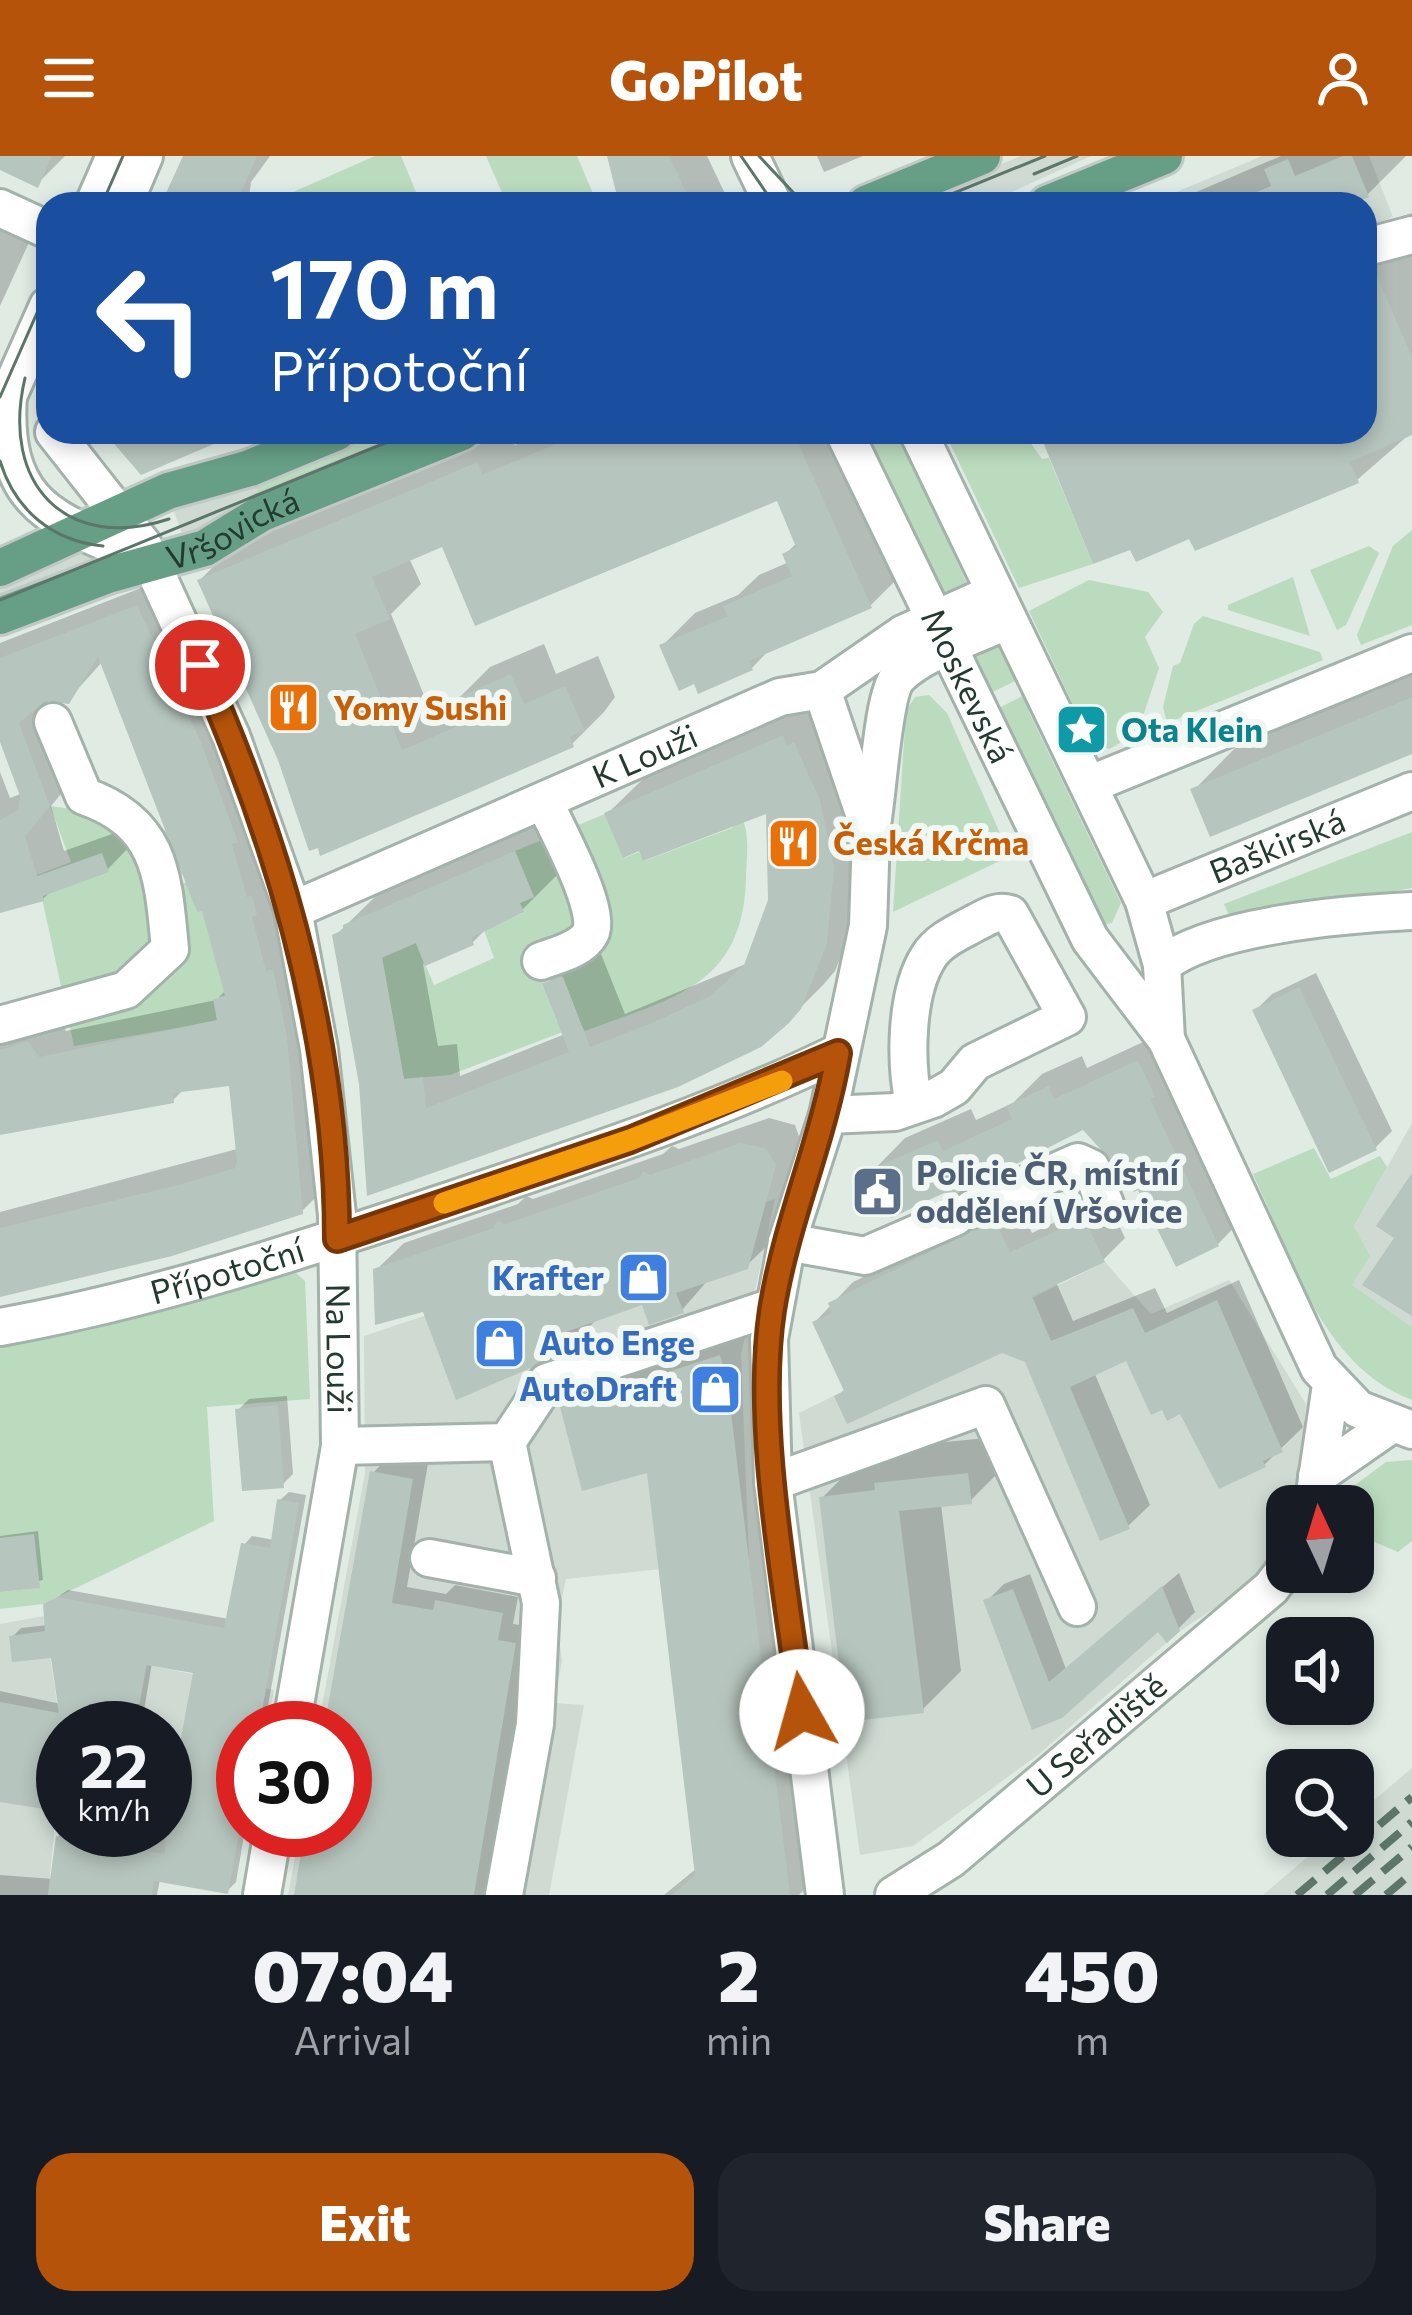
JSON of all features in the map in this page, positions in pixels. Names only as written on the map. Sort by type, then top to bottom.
[{"type":"main road","points":[[895,192],[982,156]]},
{"type":"main road","points":[[1076,192],[1164,156]]},
{"type":"main road","name":"Vršovická","points":[[0,568],[181,486],[250,469],[309,444]]},
{"type":"main road","name":"Vršovická","points":[[0,616],[108,575],[206,548],[262,513],[432,444]]},
{"type":"street","points":[[99,192],[115,156]]},
{"type":"street","points":[[126,192],[144,156]]},
{"type":"street","points":[[750,156],[767,192]]},
{"type":"street","points":[[0,208],[36,224]]},
{"type":"street","points":[[1377,243],[1412,236]]},
{"type":"street","points":[[36,333],[4,404],[5,436],[16,476],[41,512],[154,564]]},
{"type":"street","points":[[29,348],[31,390],[36,400]]},
{"type":"street","name":"Na Louži","points":[[63,444],[154,564],[231,736],[293,910],[319,1049],[337,1239],[340,1445],[296,1701]]},
{"type":"street","name":"Moskevská","points":[[850,444],[1090,939],[1166,1039],[1298,1328],[1331,1385],[1358,1409],[1401,1428]]},
{"type":"street","name":"Moskevská","points":[[927,444],[1000,607],[1091,784],[1144,901],[1162,965],[1166,1039]]},
{"type":"street","name":"K Louži","points":[[293,910],[780,698],[822,691],[903,634],[942,634],[1000,607]]},
{"type":"street","points":[[825,1895],[773,1482],[772,1307],[787,1242],[828,1115],[868,926],[871,834],[881,780],[886,697],[897,678],[942,634]]},
{"type":"street","points":[[1091,784],[1412,653]]},
{"type":"street","points":[[822,691],[871,834]]},
{"type":"street","points":[[0,1025],[126,990],[170,949],[164,878],[152,845],[115,807],[84,796],[53,722]]},
{"type":"street","name":"Baškirská","points":[[1144,901],[1412,791]]},
{"type":"street","points":[[541,961],[575,948],[590,934],[595,914],[545,803]]},
{"type":"street","points":[[1090,939],[1108,943],[1129,933],[1144,901]]},
{"type":"street","points":[[1162,965],[1177,953],[1216,940],[1412,911]]},
{"type":"street","points":[[914,1104],[907,1074],[921,976],[937,946],[958,932],[997,912],[1010,914],[1067,1017]]},
{"type":"street","points":[[828,1115],[895,1112],[914,1104],[954,1087],[975,1062],[1127,988]]},
{"type":"street","name":"Přípotoční","points":[[0,1327],[107,1307],[337,1239],[630,1140],[838,1053]]},
{"type":"street","points":[[787,1242],[865,1256],[1078,1162],[1091,1168],[1106,1208]]},
{"type":"street","points":[[504,1895],[535,1724],[541,1604],[507,1442],[547,1382],[772,1307]]},
{"type":"street","points":[[1316,1485],[1331,1385]]},
{"type":"street","points":[[773,1482],[986,1405],[1077,1607]]},
{"type":"street","points":[[1323,1485],[1401,1428]]},
{"type":"street","points":[[340,1445],[507,1442]]},
{"type":"street","points":[[429,1558],[537,1579]]},
{"type":"street","name":"U Seřadiště","points":[[895,1895],[951,1859],[1266,1592]]},
{"type":"street","points":[[262,1895],[268,1857]]},
{"type":"shaded area","points":[[1021,156],[1091,156],[1012,192],[931,192]]},
{"type":"shaded area","points":[[1262,156],[1369,156],[1393,217],[1377,224],[1377,192],[1176,192]]},
{"type":"shaded area","points":[[251,477],[263,503],[183,536],[173,509]]},
{"type":"shaded area","points":[[73,548],[107,567],[0,608],[0,577]]},
{"type":"shaded area","points":[[1412,1123],[1412,1327],[1352,1285],[1370,1256],[1354,1226]]},
{"type":"shaded area","points":[[775,1199],[741,1355],[749,1560],[566,1579],[557,1623],[562,1661],[554,1703],[584,1705],[549,1895],[288,1895],[295,1857],[372,1857],[372,1701],[323,1701],[365,1473],[364,1336]]},
{"type":"shaded area","points":[[1105,1262],[1151,1314],[1229,1280],[1306,1404],[1298,1485],[1266,1485],[1266,1564],[1257,1580],[1180,1631],[1038,1755],[913,1846],[860,1855],[799,1413]]},
{"type":"shaded area","points":[[44,1616],[57,1701],[36,1701],[36,1857],[52,1857],[48,1895],[0,1895],[0,1624]]},
{"type":"shaded area","points":[[147,1665],[274,1690],[272,1701],[216,1701],[216,1744],[192,1759],[192,1701],[140,1701]]},
{"type":"shaded area","points":[[1412,1768],[1412,1895],[1263,1895],[1307,1857],[1374,1857],[1374,1800]]},
{"type":"green space","points":[[375,156],[401,156],[416,192],[293,192]]},
{"type":"green space","points":[[486,156],[577,156],[592,192],[502,192]]},
{"type":"green space","points":[[330,444],[403,444],[263,503],[251,477]]},
{"type":"green space","points":[[861,444],[903,444],[968,586],[936,603]]},
{"type":"green space","points":[[950,444],[1031,444],[1042,459],[1049,458],[1093,564],[1019,588]]},
{"type":"green space","points":[[1412,530],[1412,625],[1361,645],[1357,635],[1393,546]]},
{"type":"green space","points":[[1369,546],[1379,553],[1346,625],[1337,630],[1310,570]]},
{"type":"green space","points":[[1293,577],[1310,636],[1228,610],[1228,605]]},
{"type":"green space","points":[[1089,580],[1148,592],[1163,612],[1145,637],[1159,668],[1137,734],[1109,749],[1090,741],[1029,611]]},
{"type":"green space","points":[[1203,616],[1320,652],[1323,660],[1167,723],[1163,707],[1173,666],[1180,663],[1194,624]]},
{"type":"green space","points":[[998,641],[1028,675],[982,697],[968,655]]},
{"type":"green space","points":[[1032,691],[1038,702],[1029,712],[1121,903],[1112,923],[1101,925],[989,713]]},
{"type":"green space","points":[[929,695],[947,713],[1010,856],[893,912],[906,711],[915,697]]},
{"type":"green space","points":[[50,806],[108,814],[138,837],[166,830],[193,870],[174,876],[176,885],[194,880],[196,911],[203,911],[225,995],[214,999],[217,1021],[74,1046],[37,875],[71,862]]},
{"type":"green space","points":[[605,814],[624,858],[639,852],[644,861],[732,828],[741,816],[747,847],[742,916],[716,966],[673,997],[585,1031],[581,1025],[450,1075],[404,1079],[382,958],[416,943],[434,985],[494,958],[484,930],[523,913],[520,903],[534,897],[515,851]],"holes":[[[559,969],[577,1013],[557,1022],[540,976]]]},
{"type":"green space","points":[[1412,832],[1412,888],[1231,920],[1224,904]]},
{"type":"green space","points":[[1314,1148],[1331,1179],[1380,1156],[1387,1167],[1354,1226],[1370,1256],[1352,1285],[1412,1327],[1412,1400],[1381,1384],[1332,1335],[1296,1272],[1253,1174]]},
{"type":"green space","points":[[296,1273],[305,1281],[310,1399],[207,1407],[214,1521],[43,1604],[0,1609],[0,1592],[39,1588],[0,1538],[0,1347],[86,1331]]},
{"type":"green space","points":[[1412,1460],[1412,1541],[1398,1552],[1374,1542],[1374,1485],[1355,1485],[1386,1462]]},
{"type":"building","points":[[0,156],[52,156],[38,188],[0,170]]},
{"type":"building","points":[[183,156],[257,156],[241,192],[166,192]]},
{"type":"building","points":[[607,156],[669,156],[686,192],[616,192]]},
{"type":"building","points":[[1352,156],[1367,192],[1257,192],[1271,186],[1264,169],[1288,159],[1295,176]]},
{"type":"building","points":[[1377,276],[1412,357],[1412,435],[1350,462],[1359,483],[1195,551],[1189,539],[1136,562],[1130,550],[1093,564],[1044,444],[1377,444]]},
{"type":"building","points":[[114,444],[214,444],[141,475]]},
{"type":"building","points":[[556,444],[798,444],[872,608],[749,661],[753,670],[698,694],[694,684],[679,691],[659,645],[728,616],[723,606],[792,576],[782,554],[796,547],[777,501],[475,626],[442,547],[372,577],[390,619],[355,634],[402,750],[465,723],[454,699],[511,674],[524,704],[565,686],[585,731],[570,737],[574,747],[320,856],[318,848],[309,851],[278,760],[197,580],[478,462],[482,475]]},
{"type":"building","points":[[137,605],[200,740],[238,842],[232,844],[247,897],[252,895],[257,915],[252,917],[266,971],[273,969],[287,1037],[303,1214],[172,1256],[0,1297],[0,1228],[182,1184],[235,1168],[237,1162],[229,1086],[173,1093],[174,1103],[0,1135],[0,1050],[28,1041],[39,1057],[217,1020],[213,999],[225,996],[202,911],[197,912],[98,657],[69,704],[45,701],[19,723],[50,806],[25,836],[37,876],[102,853],[109,872],[43,896],[44,901],[0,913],[0,820],[18,810],[20,796],[0,742],[0,658]]},
{"type":"building","points":[[1412,697],[1412,754],[1210,837],[1190,789]]},
{"type":"building","points":[[783,735],[787,746],[794,742],[820,800],[834,867],[827,944],[801,1009],[789,1023],[761,1047],[678,1087],[367,1196],[359,1084],[332,935],[343,930],[343,925],[515,851],[534,897],[520,903],[524,912],[471,938],[474,945],[425,966],[416,943],[382,957],[404,1079],[423,1077],[426,1108],[569,1052],[542,983],[563,977],[590,1047],[652,1023],[710,996],[744,965],[768,900],[766,814],[643,861],[639,851],[623,858],[604,813]]},
{"type":"building","points":[[1299,987],[1377,1150],[1329,1173],[1252,1010]]},
{"type":"building","points":[[1138,1060],[1155,1096],[1150,1099],[1219,1246],[1176,1267],[1138,1190],[1134,1192],[1117,1161],[1113,1163],[1083,1130],[955,1195],[944,1193],[891,1218],[888,1211],[876,1217],[859,1181],[871,1175],[869,1170],[938,1140],[943,1151],[1012,1119],[1006,1106],[1049,1086],[1054,1099]]},
{"type":"building","points":[[740,1143],[765,1148],[776,1165],[748,1269],[676,1293],[684,1313],[649,1325],[642,1305],[563,1333],[570,1351],[456,1400],[423,1312],[375,1325],[373,1269],[493,1228],[497,1221],[505,1224],[639,1178],[643,1171],[650,1175]]},
{"type":"building","points":[[1412,1173],[1412,1316],[1362,1285],[1394,1238],[1376,1226]]},
{"type":"building","points":[[1084,1218],[1105,1262],[1032,1296],[1051,1341],[1133,1308],[1145,1333],[1217,1300],[1283,1452],[1263,1461],[1266,1467],[1219,1489],[1180,1414],[1167,1421],[1162,1410],[1151,1415],[1126,1361],[1070,1387],[1130,1529],[1100,1541],[1025,1362],[1002,1353],[847,1424],[834,1396],[844,1391],[812,1322],[832,1313],[828,1303],[972,1231],[996,1223],[1010,1252]]},
{"type":"building","points":[[720,1355],[727,1380],[790,1895],[672,1895],[695,1875],[647,1473],[582,1491],[560,1407]]},
{"type":"building","points":[[278,1405],[284,1488],[242,1491],[235,1409]]},
{"type":"building","points":[[370,1471],[413,1479],[392,1603],[433,1610],[435,1600],[503,1613],[498,1640],[516,1643],[474,1895],[294,1895],[300,1857],[372,1857],[372,1701],[329,1701]]},
{"type":"building","points":[[968,1473],[972,1504],[899,1511],[924,1713],[846,1722],[819,1497],[875,1490],[874,1483]]},
{"type":"building","points":[[277,1499],[299,1503],[264,1701],[216,1701],[216,1857],[235,1857],[228,1894],[154,1881],[152,1895],[48,1895],[53,1857],[192,1857],[192,1701],[188,1701],[193,1673],[146,1665],[140,1701],[57,1701],[51,1658],[12,1662],[9,1636],[45,1631],[43,1604],[57,1597],[224,1628],[241,1543],[270,1548]]},
{"type":"building","points":[[34,1534],[40,1588],[0,1592],[0,1538]]},
{"type":"building","points":[[1162,1586],[1180,1631],[1167,1643],[1158,1632],[1062,1718],[1032,1730],[983,1600],[1013,1589],[1049,1682]]},
{"type":"building","points":[[0,1702],[36,1709],[36,1808],[0,1802]]},
{"type":"tram line","points":[[107,192],[123,156]]},
{"type":"tram line","points":[[741,156],[766,192]]},
{"type":"tram line","points":[[759,156],[793,192]]},
{"type":"tram line","points":[[956,192],[1045,156]]},
{"type":"tram line","points":[[1034,174],[1077,156]]},
{"type":"tram line","points":[[0,397],[36,315]]},
{"type":"tram line","points":[[25,378],[22,450],[32,478],[49,501],[72,517],[100,526],[132,527],[169,519]]},
{"type":"tram line","points":[[0,600],[383,444]]},
{"type":"tram line","points":[[0,461],[15,494],[38,520],[68,538],[103,546]]},
{"type":"railway","points":[[1297,1895],[1412,1797]]},
{"type":"railway","points":[[1327,1895],[1412,1822]]},
{"type":"railway","points":[[1355,1895],[1412,1847]]},
{"type":"railway","points":[[1386,1895],[1412,1873]]},
{"type":"slow traffic","points":[[444,1203],[630,1140],[782,1081]]},
{"type":"place","name":"Yomy Sushi","points":[[294,708]]},
{"type":"place","name":"Ota Klein","points":[[1082,730]]},
{"type":"place","name":"Česká Krčma","points":[[794,843]]},
{"type":"place","name":"Policie ČR, místní oddělení Vršovice","points":[[877,1192]]},
{"type":"place","name":"Krafter","points":[[643,1278]]},
{"type":"place","name":"Auto Enge","points":[[500,1343]]},
{"type":"place","name":"AutoDraft","points":[[716,1389]]},
{"type":"route","points":[[200,665],[231,736],[293,910],[319,1049],[337,1239],[630,1140],[779,1082],[838,1053],[828,1115],[787,1242],[769,1339],[773,1482],[802,1712]]}]
